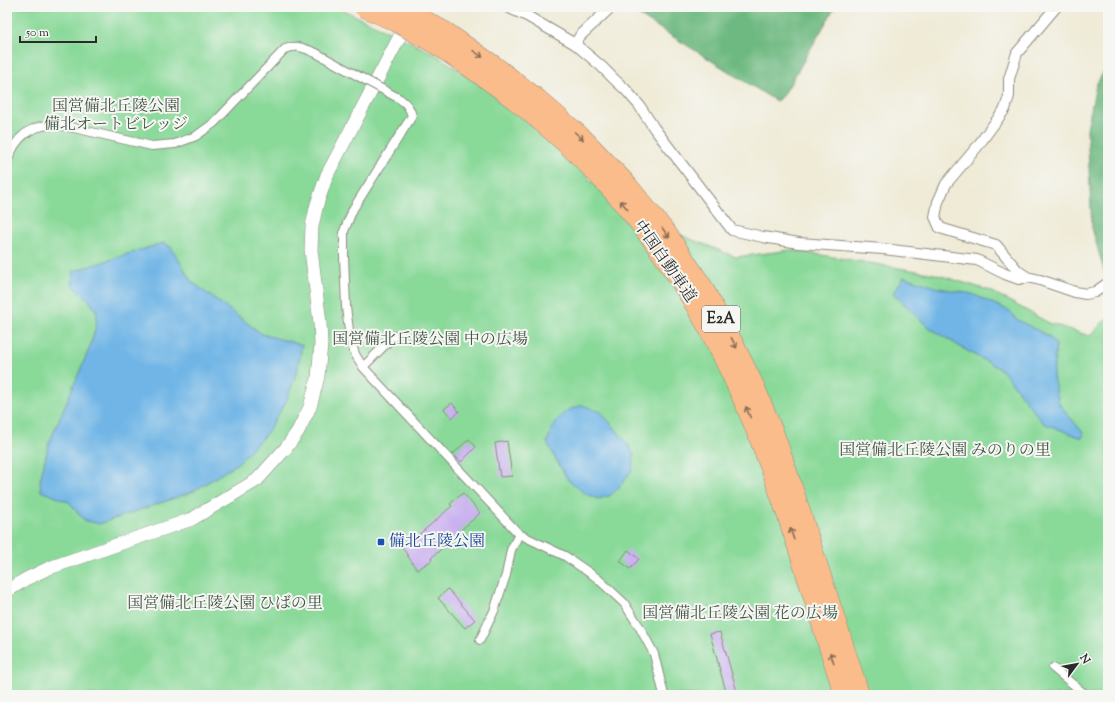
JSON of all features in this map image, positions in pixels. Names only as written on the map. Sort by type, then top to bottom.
[{"type":"highway","name":"中国自動車道","points":[[363,7],[396,22],[442,39],[495,66],[538,99],[583,138],[626,183],[667,233],[702,285],[733,342],[756,389],[776,438],[796,494],[860,695]]},
{"type":"highway","name":"中国自動車道","points":[[400,7],[442,39],[484,78],[527,110],[571,149],[613,192],[653,241],[687,292],[719,350],[761,443],[781,499],[844,695]]},
{"type":"street","points":[[7,591],[26,579],[49,568],[192,519],[257,480],[286,448],[298,431],[310,407],[318,377],[321,344],[311,250],[312,226],[317,204],[327,176],[415,7]]},
{"type":"street","points":[[507,7],[527,16],[575,44],[625,89],[639,105],[654,128],[732,230],[799,243],[883,249],[977,260],[1019,279],[1027,277]]},
{"type":"street","points":[[575,44],[580,36],[611,7]]},
{"type":"street","points":[[1056,7],[1017,53],[1009,79],[1009,96],[1005,109],[977,147],[946,184],[938,202],[935,217],[940,228],[996,245],[1018,271],[1027,277],[1086,294],[1095,292],[1108,283]]},
{"type":"street","points":[[7,162],[17,141],[27,132],[36,127],[45,125],[56,124],[152,146],[175,144],[196,136],[214,123],[285,49],[293,46],[302,47],[316,53],[400,98],[406,103],[412,116],[352,209],[344,232],[346,307],[350,338],[355,354],[363,367],[519,534],[565,556],[597,578],[624,603],[639,626],[654,654],[664,695]]},
{"type":"street","points":[[363,367],[394,336]]},
{"type":"street","points":[[480,640],[494,611],[506,575],[511,550],[519,534]]},
{"type":"street","points":[[1053,668],[1086,695]]},
{"type":"green space","points":[[7,7],[337,7],[433,53],[488,89],[565,153],[620,211],[736,257],[791,250],[935,274],[991,291],[1049,323],[1090,336],[1108,317],[1108,695],[7,695]]},
{"type":"green space","points":[[628,7],[835,7],[783,96],[776,101],[632,11]]},
{"type":"green space","points":[[1108,64],[1108,285],[1092,228],[1087,129],[1096,85]]},
{"type":"water","points":[[163,243],[171,247],[192,282],[262,334],[302,345],[297,371],[286,402],[266,434],[237,464],[192,492],[99,524],[84,520],[69,502],[41,491],[40,481],[49,443],[90,347],[96,326],[97,312],[89,300],[73,286],[72,280],[74,271]]},
{"type":"water","points":[[904,277],[939,288],[972,294],[1010,311],[1016,319],[1050,337],[1056,345],[1053,377],[1059,404],[1084,434],[1082,438],[1043,423],[1002,370],[928,327],[893,293]]},
{"type":"water","points":[[582,405],[601,412],[628,444],[634,455],[632,470],[622,484],[611,495],[598,499],[584,493],[568,480],[547,442],[555,422],[566,411]]},
{"type":"building","points":[[452,403],[459,412],[452,418],[444,409]]},
{"type":"building","points":[[469,439],[476,447],[461,462],[453,454]]},
{"type":"building","points":[[507,441],[512,476],[500,477],[495,443]]},
{"type":"building","points":[[463,493],[480,513],[431,558],[432,560],[417,570],[402,547],[414,539],[452,506],[450,504]]},
{"type":"building","points":[[628,550],[639,559],[630,569],[620,561]]},
{"type":"building","points":[[448,589],[475,620],[465,628],[438,598]]},
{"type":"building","points":[[720,632],[738,695],[727,695],[710,634]]},
{"type":"place","name":"備北丘陵公園","points":[[381,542]]},
{"type":"park label","name":"国営備北丘陵公園 備北オートビレッジ","points":[[116,116]]},
{"type":"park label","name":"国営備北丘陵公園 中の広場","points":[[430,340]]},
{"type":"park label","name":"国営備北丘陵公園 みのりの里","points":[[945,451]]},
{"type":"park label","name":"国営備北丘陵公園 ひばの里","points":[[225,604]]},
{"type":"park label","name":"国営備北丘陵公園 花の広場","points":[[740,614]]}]
